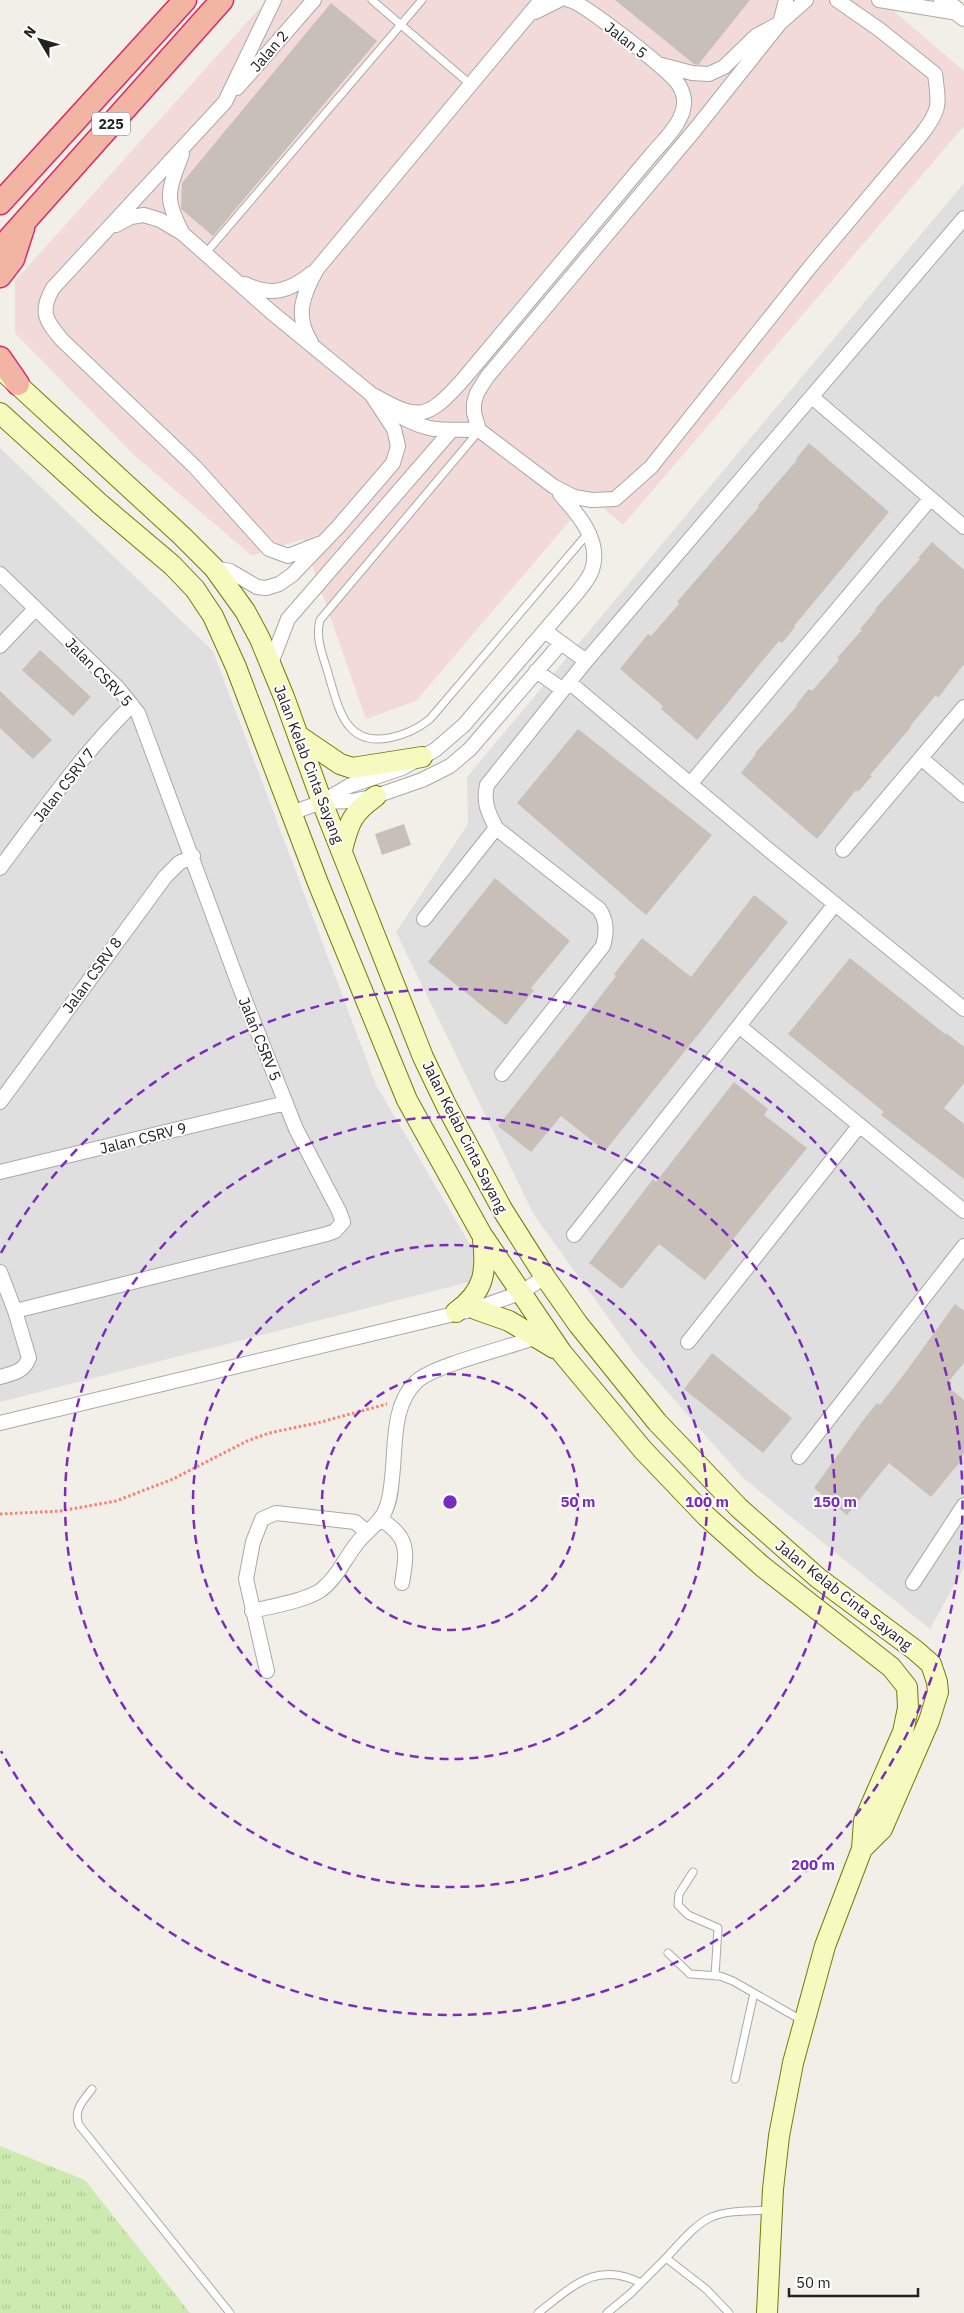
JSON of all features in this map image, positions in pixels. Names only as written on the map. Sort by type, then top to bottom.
[{"type":"highway","name":"225","points":[[0,203],[185,0]]},
{"type":"highway","name":"225","points":[[0,249],[222,0]]},
{"type":"highway","points":[[0,276],[13,260],[26,220]]},
{"type":"highway","points":[[0,358],[18,384]]},
{"type":"main road","name":"Jalan Kelab Cinta Sayang","points":[[0,369],[214,568],[249,618],[271,663],[322,802],[423,1057],[447,1107],[502,1209],[545,1277],[614,1372],[715,1485],[811,1572],[915,1650],[930,1664],[937,1682],[938,1692],[929,1721],[882,1829],[862,1849]]},
{"type":"main road","name":"Jalan Kelab Cinta Sayang","points":[[0,412],[72,479],[172,564],[196,589],[213,616],[236,666],[290,813],[407,1100],[482,1235],[562,1353],[643,1450],[706,1516],[770,1573],[891,1667],[907,1687],[908,1708],[903,1732],[864,1821],[862,1849],[825,1946],[803,2021],[779,2136],[771,2210],[767,2313]]},
{"type":"main road","points":[[298,736],[340,764],[352,768],[422,757]]},
{"type":"main road","points":[[342,850],[352,817],[359,808],[376,796]]},
{"type":"main road","points":[[482,1235],[486,1263],[481,1283],[466,1310],[498,1316],[562,1353]]},
{"type":"street","points":[[225,102],[274,0]]},
{"type":"street","name":"Jalan 2","points":[[95,240],[183,149],[314,0]]},
{"type":"street","points":[[316,348],[303,326],[301,309],[306,289],[318,269],[541,0]]},
{"type":"street","points":[[527,16],[559,0]]},
{"type":"street","name":"Jalan 5","points":[[371,394],[392,406],[414,413],[422,414],[440,405],[676,124],[684,106],[682,89],[657,64],[580,4],[569,0]]},
{"type":"street","points":[[657,64],[692,73],[709,74],[724,67],[756,36],[780,23],[786,0]]},
{"type":"street","points":[[806,0],[780,23],[694,131],[487,377],[477,393],[474,413],[479,430],[553,486],[574,498],[615,499],[638,480],[657,460],[804,274],[921,135],[936,113],[939,104],[935,74],[880,30],[837,0]]},
{"type":"street","points":[[879,0],[961,15]]},
{"type":"street","points":[[943,0],[961,15]]},
{"type":"street","points":[[182,233],[174,218],[168,197],[169,188],[183,149]]},
{"type":"street","points":[[324,542],[288,556],[269,549],[195,467],[75,354],[52,327],[46,319],[47,298],[53,288],[95,240],[131,216],[144,214],[160,220],[182,233],[231,277],[391,410],[411,423],[424,428],[450,432],[479,430]]},
{"type":"street","points":[[502,1074],[603,946],[606,932],[605,922],[599,909],[496,828],[487,810],[484,798],[487,785],[586,661],[964,218]]},
{"type":"street","points":[[231,277],[254,288],[275,292],[295,286],[318,269]]},
{"type":"street","points":[[214,568],[230,571],[257,587],[266,588],[279,584],[292,575],[324,542],[388,470],[397,455],[398,446],[394,429],[371,394]]},
{"type":"street","points":[[812,397],[964,527]]},
{"type":"street","points":[[271,663],[288,619],[450,432]]},
{"type":"street","points":[[290,813],[322,802],[349,786],[385,775],[435,750],[454,735],[577,593],[592,572],[594,556],[589,532],[579,515],[553,486]]},
{"type":"street","points":[[691,783],[930,499]]},
{"type":"street","name":"Jalan CSRV 5","points":[[0,574],[118,688],[132,705],[144,727],[239,985],[286,1103],[305,1148],[343,1222],[336,1231],[15,1311]]},
{"type":"street","points":[[0,646],[35,609]]},
{"type":"street","points":[[545,631],[586,661]]},
{"type":"street","points":[[322,802],[352,801],[376,796],[436,774],[462,758],[561,643]]},
{"type":"street","points":[[536,671],[566,686],[691,783],[964,1009]]},
{"type":"street","name":"Jalan CSRV 7","points":[[0,868],[79,764],[112,724],[132,705]]},
{"type":"street","points":[[843,850],[964,707]]},
{"type":"street","points":[[921,758],[964,795]]},
{"type":"street","points":[[424,919],[496,828]]},
{"type":"street","name":"Jalan CSRV 8","points":[[0,1102],[165,877],[179,863],[193,856]]},
{"type":"street","points":[[574,1235],[835,904]]},
{"type":"street","points":[[739,1026],[964,1211]]},
{"type":"street","name":"Jalan CSRV 9","points":[[0,1172],[286,1103]]},
{"type":"street","points":[[688,1342],[859,1126]]},
{"type":"street","points":[[799,1457],[964,1246]]},
{"type":"street","points":[[0,1272],[15,1311],[29,1358],[22,1370],[0,1377]]},
{"type":"street","points":[[0,1423],[165,1385],[466,1310],[520,1293],[545,1277]]},
{"type":"street","points":[[252,1611],[311,1595],[321,1590],[331,1581],[367,1532],[380,1519],[388,1504],[394,1441],[404,1399],[417,1381],[426,1376],[537,1337]]},
{"type":"street","points":[[913,1583],[964,1505]]},
{"type":"street","points":[[267,1671],[252,1611],[246,1573],[258,1524],[266,1516],[276,1513],[355,1522],[367,1532]]},
{"type":"street","points":[[380,1519],[398,1533],[405,1546],[402,1583]]},
{"type":"lane","points":[[372,0],[470,84]]},
{"type":"lane","points":[[206,254],[422,0]]},
{"type":"lane","points":[[479,430],[320,620],[318,637],[332,687],[343,715],[353,730],[368,737],[389,738],[416,729],[430,719],[589,532]]},
{"type":"lane","points":[[693,1872],[679,1894],[678,1905],[688,1915],[718,1928],[715,1976]]},
{"type":"lane","points":[[668,1953],[690,1974],[715,1976],[733,1982],[803,2021]]},
{"type":"lane","points":[[735,2079],[754,1993]]},
{"type":"lane","points":[[92,2089],[77,2109],[76,2117],[79,2125],[230,2313]]},
{"type":"lane","points":[[607,2313],[641,2283],[694,2227],[709,2217],[728,2211],[771,2210]]},
{"type":"lane","points":[[666,2258],[706,2289],[729,2313]]},
{"type":"lane","points":[[538,2313],[572,2287],[591,2276],[615,2275],[641,2283]]},
{"type":"path","points":[[0,1514],[60,1511],[116,1501],[173,1479],[223,1452],[262,1436],[404,1399]]},
{"type":"shaded area","points":[[267,0],[881,0],[964,71],[964,126],[623,525],[590,497],[416,701],[366,719],[303,539],[252,556],[135,456],[15,333],[15,281]]},
{"type":"shaded area","points":[[964,183],[964,1567],[930,1629],[743,1478],[635,1355],[534,1215],[396,932],[468,824],[467,777]]},
{"type":"shaded area","points":[[0,448],[213,651],[376,1085],[478,1258],[469,1282],[0,1402]]},
{"type":"green space","points":[[0,2146],[85,2180],[190,2313],[0,2313]]},
{"type":"building","points":[[615,0],[750,0],[698,65],[694,64]]},
{"type":"building","points":[[331,3],[377,41],[213,236],[181,209],[182,183]]},
{"type":"building","points":[[809,443],[889,512],[782,643],[779,641],[697,740],[661,709],[663,706],[620,669],[648,634],[651,636],[679,604],[677,602],[759,507],[758,505],[797,460]]},
{"type":"building","points":[[932,542],[964,570],[964,664],[938,698],[936,695],[870,775],[872,776],[858,792],[856,790],[817,839],[741,773],[755,753],[797,706],[809,689],[812,691],[839,660],[837,658],[862,630],[860,629],[875,609],[920,559],[918,558]]},
{"type":"building","points":[[40,650],[91,697],[73,716],[22,670]]},
{"type":"building","points":[[0,691],[52,740],[33,759],[0,728]]},
{"type":"building","points":[[578,729],[712,835],[646,915],[517,803]]},
{"type":"building","points":[[404,824],[411,845],[382,855],[375,834]]},
{"type":"building","points":[[495,878],[570,941],[531,988],[534,990],[506,1025],[428,962]]},
{"type":"building","points":[[754,895],[788,922],[605,1151],[561,1116],[531,1152],[498,1126],[594,1005],[616,976],[614,974],[642,938],[691,977]]},
{"type":"building","points":[[850,958],[964,1047],[964,1083],[944,1108],[964,1124],[964,1179],[881,1115],[884,1112],[788,1034]]},
{"type":"building","points":[[734,1082],[768,1109],[764,1115],[807,1148],[730,1243],[733,1245],[705,1280],[659,1244],[622,1289],[589,1263],[653,1179],[656,1182]]},
{"type":"building","points":[[955,1304],[964,1311],[964,1363],[949,1381],[952,1383],[948,1387],[964,1400],[964,1453],[958,1461],[960,1462],[931,1497],[889,1463],[847,1515],[814,1488],[864,1419],[877,1403],[880,1405],[905,1373]]},
{"type":"building","points":[[712,1353],[792,1418],[763,1453],[684,1389]]}]
